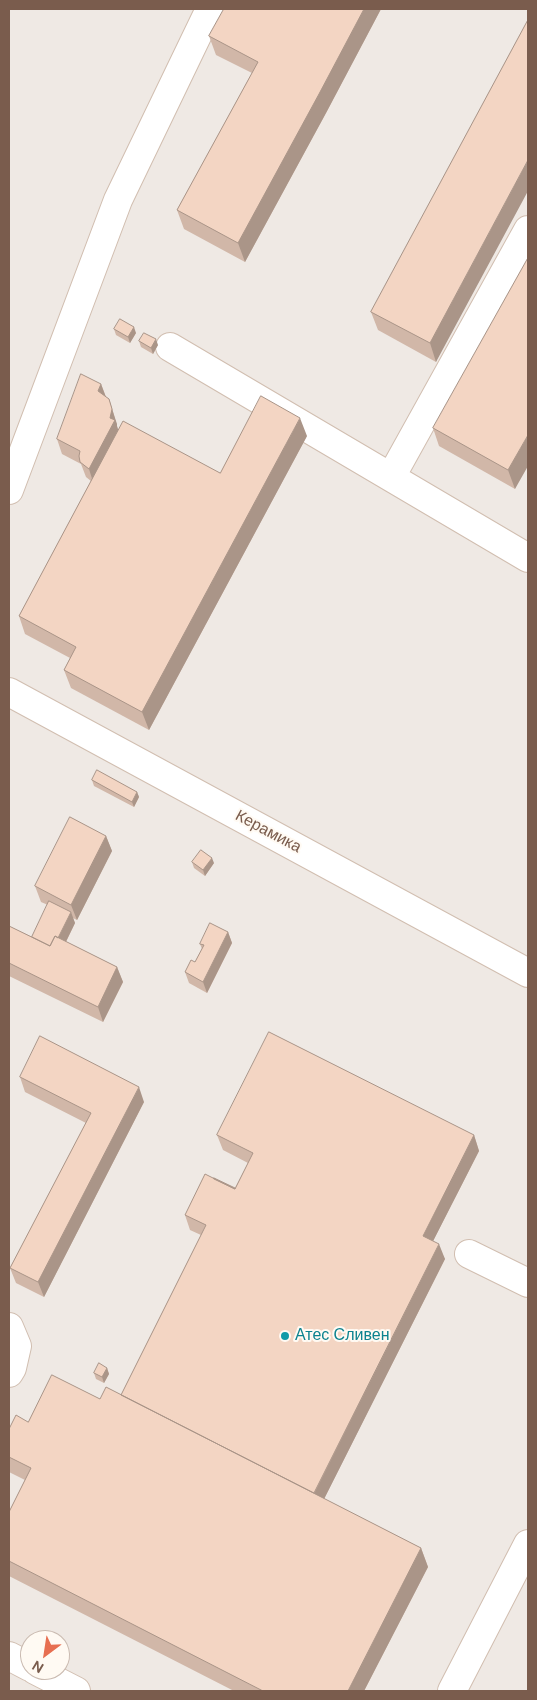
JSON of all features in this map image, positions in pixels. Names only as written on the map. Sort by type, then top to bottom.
[{"type":"street","points":[[9,490],[118,200],[210,9]]},
{"type":"street","points":[[391,477],[528,230]]},
{"type":"street","points":[[170,347],[528,558]]},
{"type":"street","name":"Керамика","points":[[9,692],[528,973]]},
{"type":"street","points":[[468,1254],[528,1282]]},
{"type":"street","points":[[9,1327],[17,1346],[12,1368],[9,1372]]},
{"type":"street","points":[[452,1691],[528,1544]]},
{"type":"street","points":[[55,1680],[76,1691]]},
{"type":"shaded area","points":[[9,9],[528,9],[528,1691],[9,1691]]},
{"type":"building","points":[[224,9],[364,9],[238,243],[177,210],[258,62],[209,36]]},
{"type":"building","points":[[528,20],[528,160],[430,343],[371,312]]},
{"type":"building","points":[[528,258],[528,435],[508,470],[433,428]]},
{"type":"building","points":[[120,319],[134,327],[128,337],[114,329]]},
{"type":"building","points":[[144,333],[156,339],[151,348],[139,341]]},
{"type":"building","points":[[81,374],[101,384],[98,391],[109,399],[112,409],[110,418],[115,420],[89,469],[80,462],[80,451],[57,439]]},
{"type":"building","points":[[261,396],[300,418],[142,712],[64,670],[76,647],[19,616],[123,421],[220,473]]},
{"type":"building","points":[[97,770],[137,792],[132,802],[92,780]]},
{"type":"building","points":[[70,817],[106,836],[71,905],[35,886]]},
{"type":"building","points":[[201,850],[212,858],[203,870],[192,862]]},
{"type":"building","points":[[49,901],[71,912],[58,938],[55,936],[50,946],[32,937]]},
{"type":"building","points":[[210,923],[228,932],[203,982],[185,972],[191,960],[195,962],[204,945],[200,944]]},
{"type":"building","points":[[9,926],[50,946],[55,936],[117,967],[98,1007],[9,963]]},
{"type":"building","name":"Атес Сливен","points":[[269,1032],[474,1135],[423,1236],[439,1244],[314,1493],[121,1395],[206,1225],[185,1215],[205,1174],[235,1189],[253,1153],[217,1135]]},
{"type":"building","points":[[40,1036],[139,1087],[38,1282],[10,1268],[91,1113],[20,1077]]},
{"type":"building","points":[[214,1179],[235,1188],[235,1189]]},
{"type":"building","points":[[99,1363],[107,1368],[102,1377],[94,1373]]},
{"type":"building","points":[[52,1375],[100,1399],[106,1387],[421,1548],[348,1691],[263,1691],[9,1561],[9,1512],[31,1468],[9,1457],[9,1429],[16,1415],[28,1422]]},
{"type":"place","name":"Атес Сливен","points":[[285,1336]]}]
